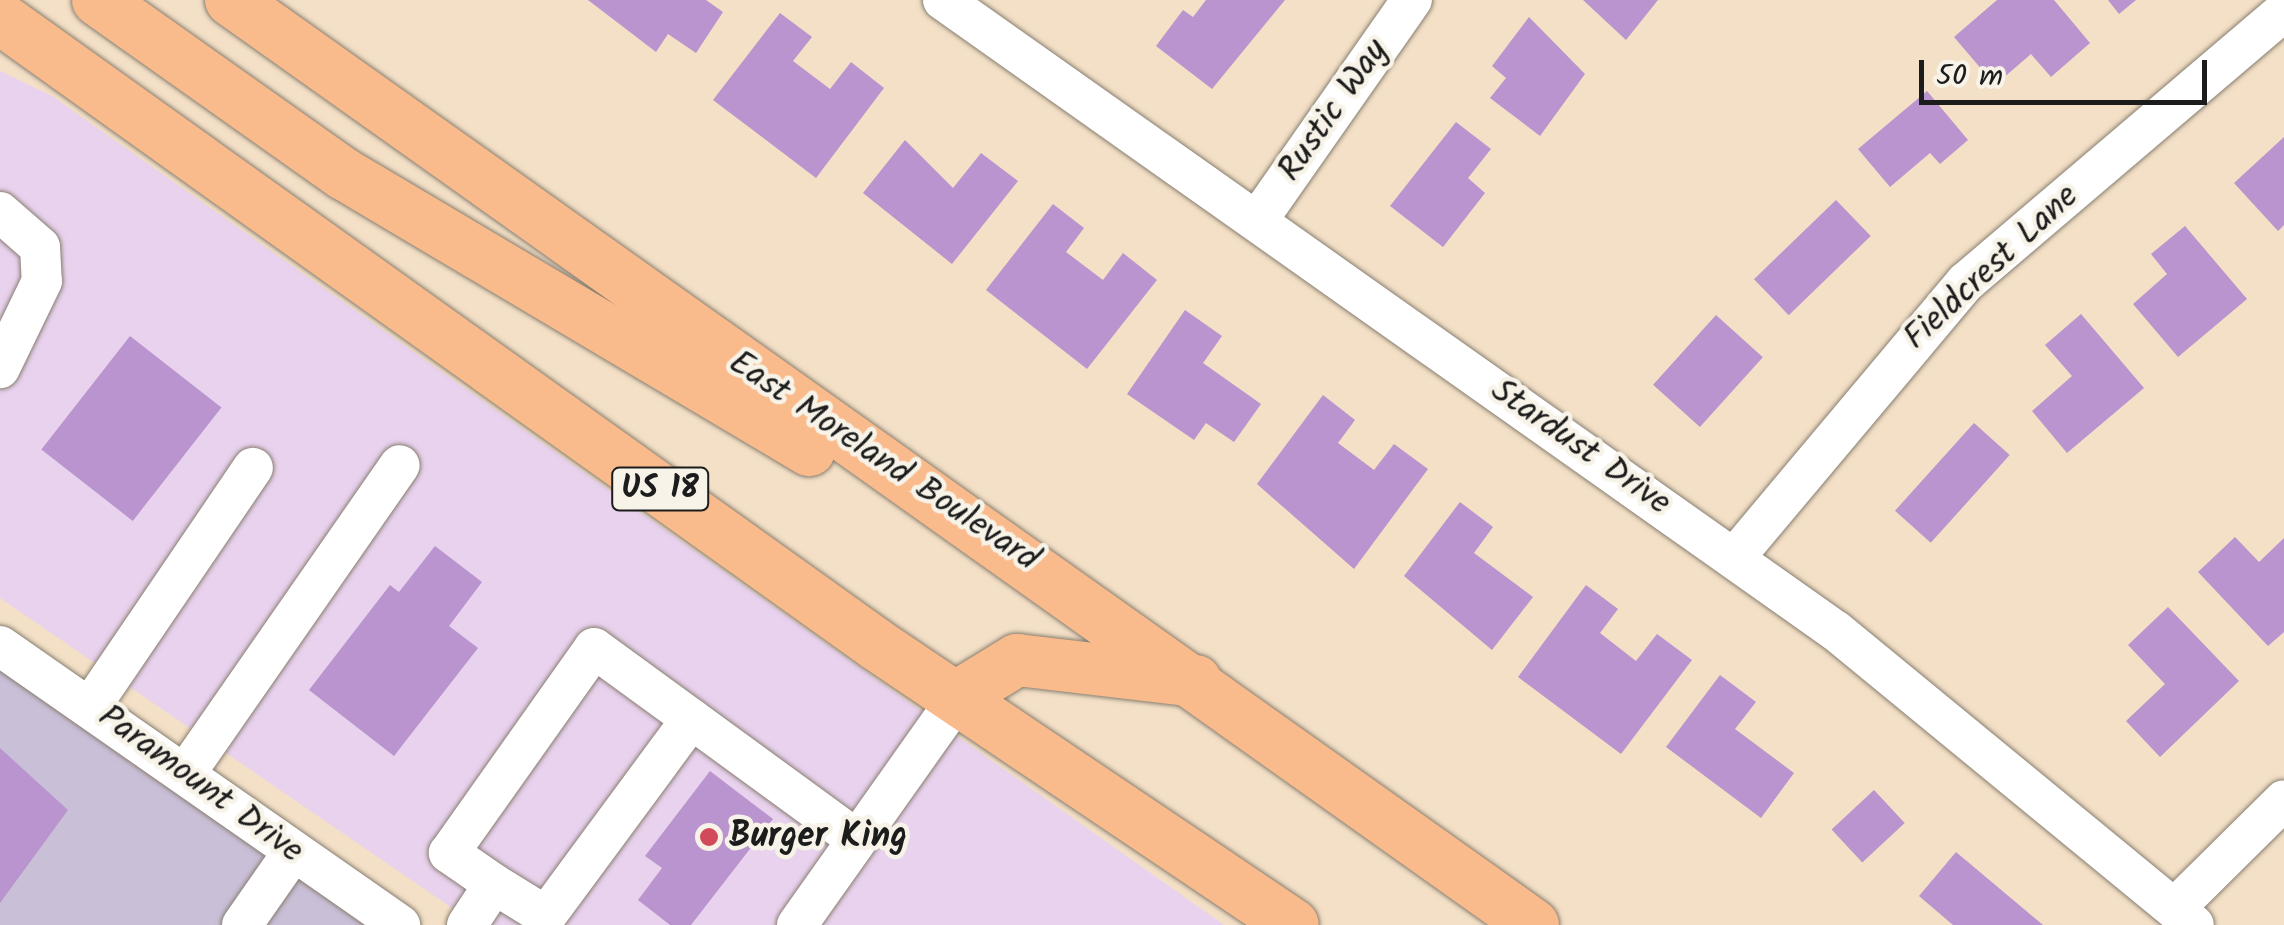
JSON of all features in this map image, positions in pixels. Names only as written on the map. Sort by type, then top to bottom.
[{"type":"main road","points":[[98,0],[429,225],[819,456],[936,498]]},
{"type":"main road","name":"East Moreland Boulevard","points":[[232,0],[1198,681],[1533,925]]},
{"type":"main road","name":"US 18","points":[[12,32],[1293,925]]},
{"type":"main road","points":[[960,695],[1017,660],[1198,681]]},
{"type":"street","name":"Stardust Drive","points":[[943,0],[1735,557],[2003,760],[2184,916]]},
{"type":"street","name":"Rustic Way","points":[[1257,221],[1412,0]]},
{"type":"street","name":"Fieldcrest Lane","points":[[1735,557],[1966,282],[2284,11]]},
{"type":"street","points":[[0,212],[40,247],[42,281],[0,368]]},
{"type":"street","points":[[185,774],[400,465]]},
{"type":"street","points":[[90,706],[253,468]]},
{"type":"street","name":"Paramount Drive","points":[[0,646],[400,925]]},
{"type":"street","points":[[691,719],[546,916],[450,853],[594,648],[856,839]]},
{"type":"street","points":[[802,923],[856,839],[960,695]]},
{"type":"street","points":[[2184,916],[2284,800]]},
{"type":"street","points":[[242,925],[293,852]]},
{"type":"street","points":[[467,925],[494,884]]},
{"type":"shaded area","points":[[0,71],[52,96],[1224,925],[477,925],[0,598]]},
{"type":"shaded area","points":[[0,671],[23,684],[365,925],[0,925]]},
{"type":"building","points":[[588,0],[706,0],[723,12],[696,53],[668,34],[656,52]]},
{"type":"building","points":[[1206,0],[1285,0],[1212,89],[1156,46],[1183,10],[1193,17]]},
{"type":"building","points":[[1583,0],[1658,0],[1626,40]]},
{"type":"building","points":[[1997,0],[2054,0],[2090,43],[2051,77],[2031,54],[1995,85],[1954,37]]},
{"type":"building","points":[[2108,0],[2136,0],[2119,14]]},
{"type":"building","points":[[780,13],[812,37],[793,61],[830,89],[851,62],[884,88],[816,178],[713,100]]},
{"type":"building","points":[[1529,17],[1585,74],[1540,136],[1490,98],[1506,78],[1492,66]]},
{"type":"building","points":[[1927,91],[1968,140],[1940,164],[1930,153],[1890,187],[1858,149]]},
{"type":"building","points":[[1456,122],[1491,149],[1468,178],[1485,193],[1443,247],[1390,206]]},
{"type":"building","points":[[2284,137],[2284,225],[2278,231],[2234,183]]},
{"type":"building","points":[[905,140],[953,188],[981,153],[1018,181],[952,264],[863,193]]},
{"type":"building","points":[[1836,200],[1871,236],[1789,315],[1754,279]]},
{"type":"building","points":[[1053,204],[1084,228],[1066,252],[1103,280],[1123,253],[1157,280],[1087,369],[986,290]]},
{"type":"building","points":[[2185,226],[2247,299],[2178,357],[2133,304],[2167,274],[2151,254]]},
{"type":"building","points":[[1185,310],[1222,336],[1203,363],[1261,404],[1234,442],[1206,423],[1194,440],[1127,394]]},
{"type":"building","points":[[2081,314],[2144,388],[2067,453],[2032,411],[2072,376],[2045,345]]},
{"type":"building","points":[[1716,315],[1763,357],[1700,427],[1653,385]]},
{"type":"building","points":[[130,336],[221,407],[133,521],[41,449]]},
{"type":"building","points":[[1323,395],[1355,420],[1338,443],[1374,470],[1394,444],[1428,469],[1354,569],[1257,484]]},
{"type":"building","points":[[1974,423],[2010,455],[1931,543],[1895,511]]},
{"type":"building","points":[[1460,502],[1493,527],[1474,553],[1533,597],[1492,650],[1404,576]]},
{"type":"building","points":[[2235,537],[2259,562],[2284,538],[2284,632],[2268,646],[2198,572]]},
{"type":"building","points":[[435,546],[482,582],[449,626],[478,648],[394,756],[309,690],[390,585],[399,592]]},
{"type":"building","points":[[1586,585],[1618,609],[1600,633],[1636,661],[1657,634],[1692,660],[1621,754],[1518,677]]},
{"type":"building","points":[[2168,607],[2239,681],[2160,757],[2126,721],[2165,684],[2128,645]]},
{"type":"building","points":[[1720,675],[1756,702],[1735,729],[1794,773],[1761,818],[1666,747]]},
{"type":"building","points":[[0,748],[68,810],[0,903]]},
{"type":"building","name":"Burger King","points":[[710,771],[773,819],[691,925],[670,925],[638,900],[662,868],[645,856]]},
{"type":"building","points":[[1874,790],[1905,823],[1862,862],[1832,830]]},
{"type":"building","points":[[1956,852],[2043,925],[1953,925],[1919,896]]},
{"type":"place","name":"Burger King","points":[[709,837]]}]
